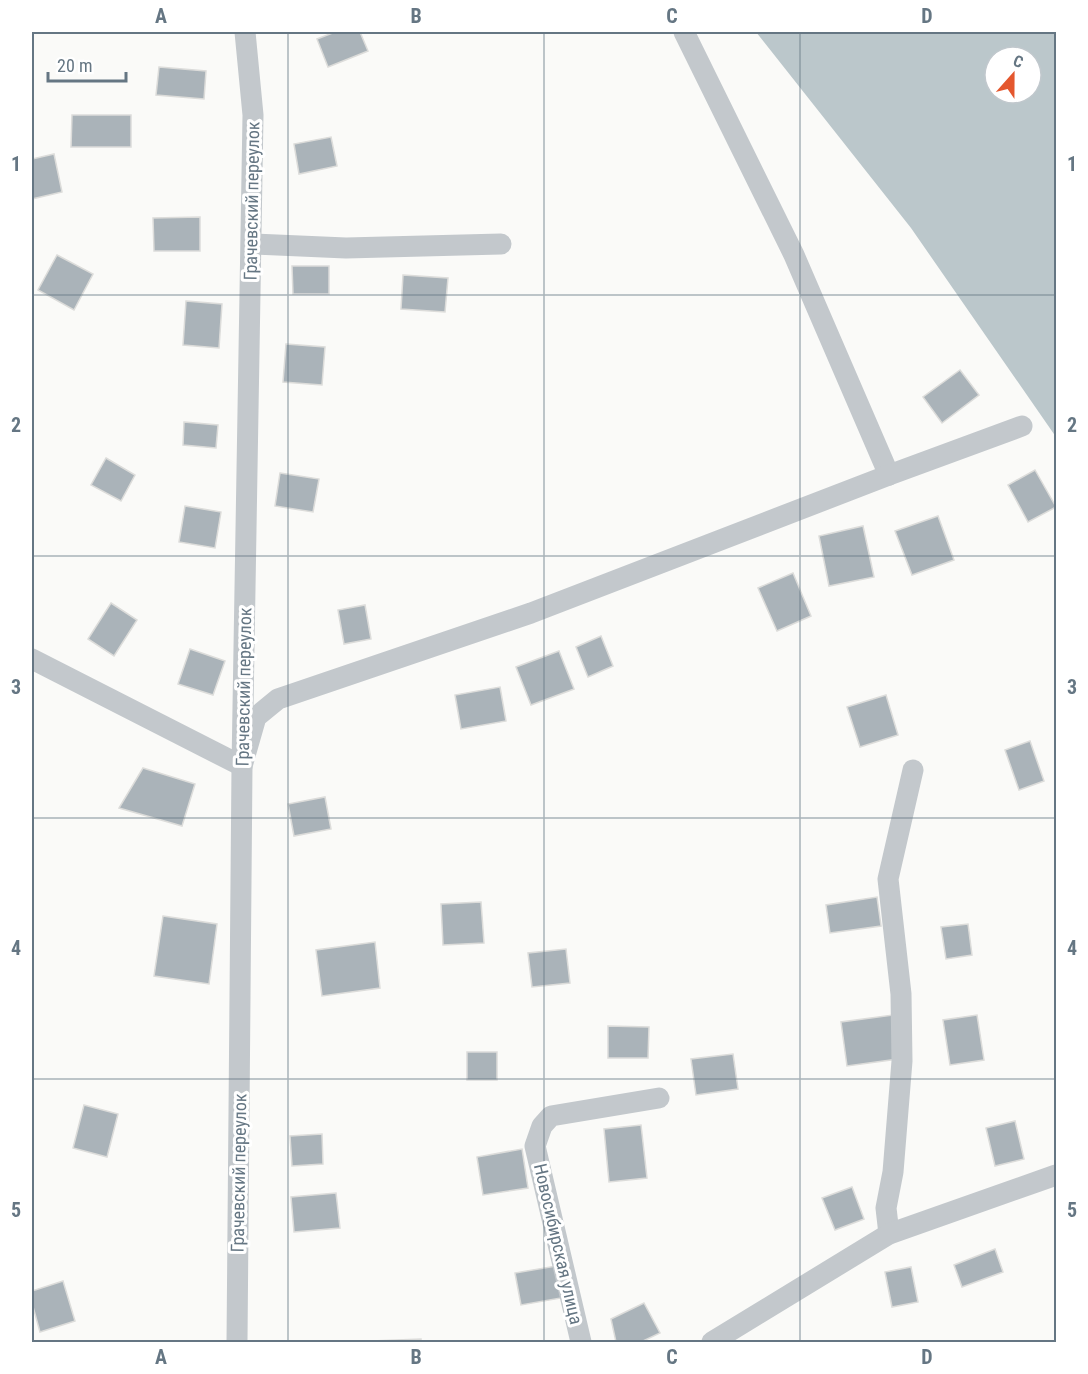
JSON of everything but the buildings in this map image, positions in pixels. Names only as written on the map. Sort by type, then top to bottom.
[{"type":"street","name":"Грачевский переулок","points":[[237,1342],[253,115],[245,32]]},
{"type":"street","points":[[684,32],[794,255],[889,475]]},
{"type":"street","points":[[252,244],[346,248],[501,244]]},
{"type":"street","points":[[32,659],[243,766],[256,717],[278,699],[531,613],[1022,426]]},
{"type":"street","points":[[889,1234],[886,1208],[893,1172],[902,1061],[902,1017],[888,879],[912,770]]},
{"type":"street","name":"Новосибирская улица","points":[[581,1342],[535,1146],[542,1126],[551,1116],[660,1098]]},
{"type":"street","points":[[712,1342],[889,1234],[1056,1175]]},
{"type":"shaded area","points":[[756,32],[1056,32],[1056,437],[911,228]]}]
